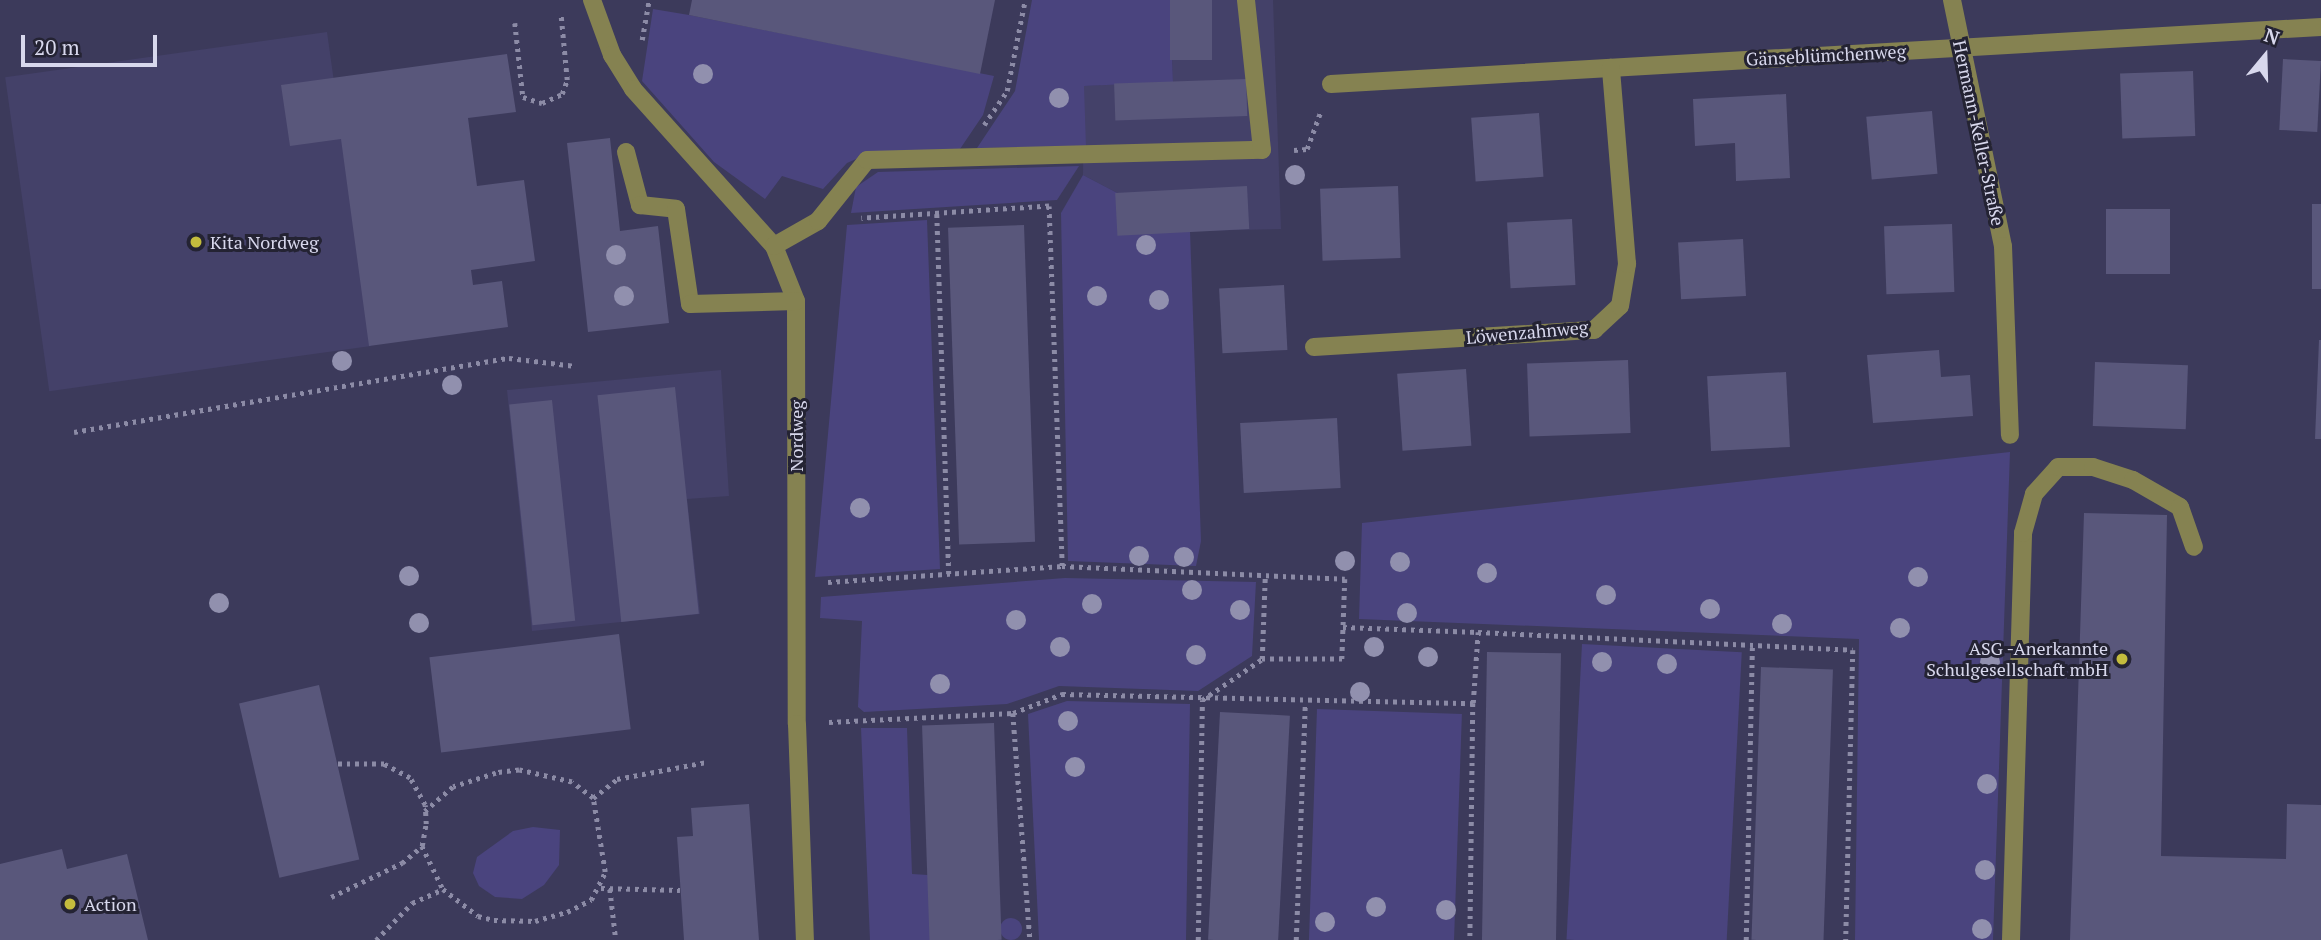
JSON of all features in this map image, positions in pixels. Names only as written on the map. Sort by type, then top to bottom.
[{"type":"street","name":"Nordweg","points":[[592,0],[612,55],[633,89],[774,246],[796,301],[797,724],[805,940]]},
{"type":"street","points":[[774,246],[818,221],[867,160],[1262,150],[1246,0]]},
{"type":"street","name":"Hermann-Keller-Straße","points":[[1952,0],[1958,48],[2003,246],[2010,435]]},
{"type":"street","name":"Gänseblümchenweg","points":[[1331,84],[2321,27]]},
{"type":"street","name":"Löwenzahnweg","points":[[1314,347],[1594,330],[1620,306],[1627,264],[1611,68]]},
{"type":"street","points":[[626,152],[640,205],[676,209],[690,304],[796,301]]},
{"type":"street","points":[[2011,940],[2023,533],[2034,494],[2058,467],[2093,467],[2160,490],[2180,507],[2194,547]]},
{"type":"path","points":[[962,158],[1007,92],[1025,0]]},
{"type":"path","points":[[515,23],[523,97],[555,101],[567,80],[561,16]]},
{"type":"path","points":[[1262,150],[1307,149],[1331,84]]},
{"type":"path","points":[[818,221],[1049,206],[1062,566]]},
{"type":"path","points":[[937,214],[949,574]]},
{"type":"path","points":[[74,432],[509,358],[576,366]]},
{"type":"path","points":[[796,585],[1062,566],[1345,579],[1342,659],[1262,659],[1202,699]]},
{"type":"path","points":[[1262,659],[1265,576]]},
{"type":"path","points":[[1343,627],[1853,650],[1846,940]]},
{"type":"path","points":[[1470,940],[1473,703],[1478,632]]},
{"type":"path","points":[[1746,940],[1752,645]]},
{"type":"path","points":[[797,724],[1013,713],[1062,694],[1305,703],[1473,703]]},
{"type":"path","points":[[1198,940],[1202,699]]},
{"type":"path","points":[[1296,940],[1305,703]]},
{"type":"path","points":[[1013,713],[1030,940]]},
{"type":"path","points":[[593,798],[617,779],[707,761]]},
{"type":"path","points":[[337,764],[384,764],[410,778],[425,811],[422,846],[443,890],[478,916],[519,923],[567,912],[601,888],[605,872],[593,798],[572,782],[519,770],[453,787],[425,811]]},
{"type":"path","points":[[331,897],[402,863],[422,846]]},
{"type":"path","points":[[601,888],[680,890]]},
{"type":"path","points":[[610,889],[616,940]]},
{"type":"path","points":[[376,940],[412,903],[443,890]]},
{"type":"shaded area","points":[[1032,0],[1170,0],[1173,82],[1084,86],[1086,147],[977,148],[1015,91]]},
{"type":"shaded area","points":[[1170,0],[1273,0],[1281,229],[1190,231],[1083,175],[1084,86],[1173,81]]},
{"type":"shaded area","points":[[653,9],[994,76],[983,115],[960,149],[872,152],[847,163],[823,189],[782,176],[765,199],[714,162],[642,81]]},
{"type":"shaded area","name":"Kita Nordweg","points":[[327,32],[371,346],[49,391],[5,77]]},
{"type":"shaded area","points":[[1079,166],[1057,200],[851,213],[856,187],[878,172]]},
{"type":"shaded area","points":[[1083,175],[1190,231],[1201,541],[1196,566],[1068,561],[1061,213]]},
{"type":"shaded area","points":[[927,220],[940,569],[815,577],[847,225]]},
{"type":"shaded area","points":[[721,370],[729,496],[687,499],[700,614],[532,631],[507,390]]},
{"type":"shaded area","points":[[2010,452],[1993,940],[1855,940],[1859,639],[1359,619],[1362,523]]},
{"type":"shaded area","points":[[1065,578],[1256,582],[1252,656],[1198,691],[1059,686],[1007,704],[864,712],[858,707],[862,621],[820,618],[821,597]]},
{"type":"shaded area","points":[[1582,644],[1742,652],[1727,940],[1567,940]]},
{"type":"shaded area","points":[[1067,701],[1190,704],[1186,940],[1039,940],[1028,714]]},
{"type":"shaded area","points":[[1317,709],[1462,714],[1454,940],[1309,940]]},
{"type":"shaded area","points":[[861,728],[907,728],[912,874],[928,875],[931,940],[870,940]]},
{"type":"shaded area","points":[[533,827],[560,830],[559,865],[544,885],[522,899],[495,897],[479,886],[473,873],[477,857],[513,831]]},
{"type":"shaded area","points":[[1011,918],[1019,921],[1022,929],[1019,937],[1011,940],[1003,937],[1000,929],[1003,921]]},
{"type":"building","points":[[692,0],[995,0],[980,74],[689,15]]},
{"type":"building","points":[[1170,0],[1212,0],[1212,60],[1170,60]]},
{"type":"building","points":[[507,54],[516,112],[468,118],[477,186],[524,180],[535,261],[471,270],[473,285],[502,281],[508,327],[369,346],[341,139],[290,146],[281,85]]},
{"type":"building","points":[[2283,59],[2321,61],[2317,132],[2279,130]]},
{"type":"building","points":[[2193,71],[2195,136],[2122,139],[2120,74]]},
{"type":"building","points":[[1246,79],[1247,116],[1115,121],[1114,84]]},
{"type":"building","points":[[1786,94],[1790,178],[1736,181],[1735,143],[1695,146],[1693,99]]},
{"type":"building","points":[[1932,111],[1937,174],[1872,180],[1866,117]]},
{"type":"building","points":[[1539,113],[1543,177],[1476,182],[1471,118]]},
{"type":"building","points":[[610,138],[620,231],[658,226],[669,323],[588,332],[567,143]]},
{"type":"building","points":[[1247,186],[1249,229],[1117,236],[1115,193]]},
{"type":"building","points":[[1398,186],[1401,258],[1323,261],[1320,189]]},
{"type":"building","points":[[2312,204],[2321,204],[2321,289],[2312,289]]},
{"type":"building","points":[[2106,209],[2170,209],[2170,274],[2106,274]]},
{"type":"building","points":[[1572,219],[1575,285],[1511,288],[1507,222]]},
{"type":"building","points":[[1952,224],[1954,292],[1886,294],[1884,226]]},
{"type":"building","points":[[1024,225],[1035,542],[959,544],[948,228]]},
{"type":"building","points":[[1743,239],[1746,296],[1681,299],[1678,242]]},
{"type":"building","points":[[1284,285],[1287,350],[1222,353],[1219,288]]},
{"type":"building","points":[[2319,340],[2321,439],[2315,439]]},
{"type":"building","points":[[1939,350],[1941,377],[1970,375],[1973,416],[1873,423],[1867,355]]},
{"type":"building","points":[[1628,360],[1631,433],[1530,436],[1527,364]]},
{"type":"building","points":[[2095,362],[2188,365],[2186,429],[2093,426]]},
{"type":"building","points":[[1466,369],[1471,446],[1403,451],[1397,374]]},
{"type":"building","points":[[1786,372],[1790,447],[1711,451],[1707,376]]},
{"type":"building","points":[[675,387],[699,614],[621,622],[597,395]]},
{"type":"building","points":[[552,400],[575,621],[532,625],[509,404]]},
{"type":"building","points":[[1337,418],[1341,488],[1244,493],[1240,423]]},
{"type":"building","name":"ASG -Anerkannte Schulgesellschaft mbH","points":[[2084,513],[2167,515],[2161,856],[2286,859],[2287,804],[2321,805],[2321,940],[2070,940]]},
{"type":"building","points":[[619,634],[631,729],[441,753],[429,657]]},
{"type":"building","points":[[1487,652],[1561,653],[1556,940],[1482,940]]},
{"type":"building","points":[[1761,667],[1833,670],[1824,940],[1751,940]]},
{"type":"building","points":[[319,685],[359,859],[279,878],[239,703]]},
{"type":"building","points":[[1220,712],[1290,716],[1278,940],[1208,940]]},
{"type":"building","points":[[994,723],[1002,940],[930,940],[922,726]]},
{"type":"building","points":[[749,804],[759,940],[684,940],[677,837],[693,836],[691,808]]},
{"type":"building","name":"Action","points":[[62,849],[67,869],[127,854],[148,940],[0,940],[0,864]]},
{"type":"place","name":"Kita Nordweg","points":[[196,242]]},
{"type":"place","name":"ASG -Anerkannte Schulgesellschaft mbH","points":[[2122,659]]},
{"type":"place","name":"Action","points":[[70,904]]}]
